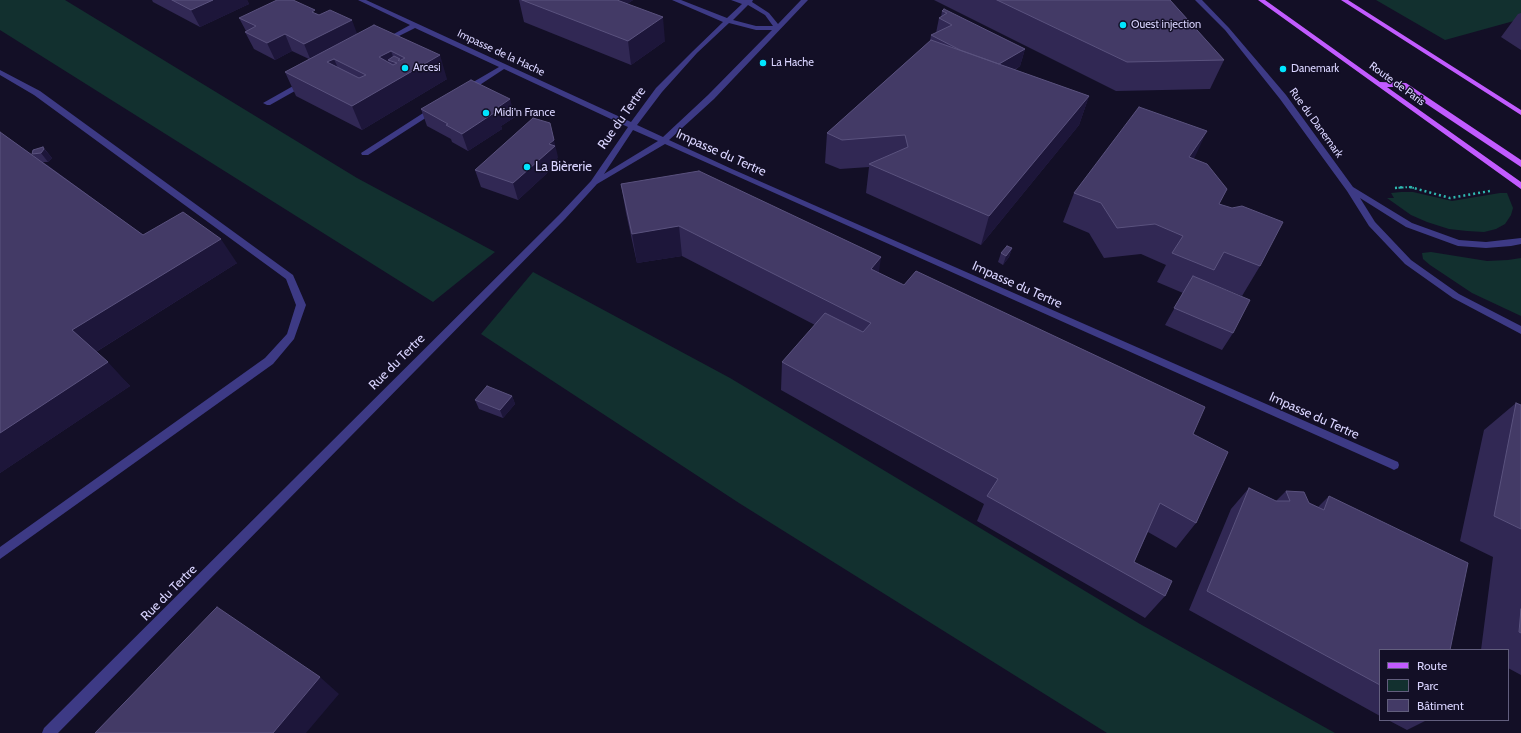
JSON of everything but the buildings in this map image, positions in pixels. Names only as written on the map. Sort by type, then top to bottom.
[{"type":"main road","name":"Route de Paris","points":[[1260,0],[1521,186]]},
{"type":"main road","points":[[1344,0],[1521,113]]},
{"type":"main road","points":[[1378,84],[1403,85],[1521,164]]},
{"type":"street","name":"Impasse de la Hache","points":[[361,0],[632,126]]},
{"type":"street","points":[[675,0],[728,21],[756,28],[778,28]]},
{"type":"street","points":[[734,0],[749,1],[768,14],[778,28]]},
{"type":"street","points":[[594,183],[664,141],[711,98],[805,0]]},
{"type":"street","name":"Rue du Danemark","points":[[1198,0],[1227,29],[1278,91],[1350,188],[1372,224],[1408,262],[1456,296],[1521,330]]},
{"type":"street","name":"Rue du Tertre","points":[[49,733],[562,217],[594,183],[632,126],[659,90],[695,52],[749,1]]},
{"type":"street","points":[[380,44],[415,26]]},
{"type":"street","points":[[457,95],[503,67]]},
{"type":"street","points":[[0,72],[37,94],[290,277],[301,305],[291,336],[269,361],[0,554]]},
{"type":"street","points":[[268,103],[310,81]]},
{"type":"street","points":[[365,153],[444,104]]},
{"type":"street","name":"Impasse du Tertre","points":[[632,126],[1394,465]]},
{"type":"street","name":"Rue du Danemark","points":[[1350,188],[1409,225],[1458,243],[1486,245],[1511,243],[1521,240]]},
{"type":"path","points":[[1390,188],[1409,187],[1450,198],[1495,190]]},
{"type":"green space","points":[[0,0],[65,0],[357,178],[495,252],[433,302],[0,30]]},
{"type":"green space","points":[[1376,0],[1521,0],[1521,19],[1445,40]]},
{"type":"green space","points":[[1413,192],[1452,201],[1507,193],[1513,208],[1511,215],[1505,224],[1496,229],[1484,232],[1449,229],[1411,215],[1387,198],[1394,198],[1391,193]]},
{"type":"green space","points":[[1431,252],[1487,261],[1521,258],[1521,316],[1472,293],[1430,265],[1423,259],[1422,253]]},
{"type":"green space","points":[[533,272],[730,378],[1140,624],[1335,733],[1107,733],[739,503],[481,334]]},
{"type":"place","name":"Ouest injection","points":[[1123,25]]},
{"type":"place","name":"La Hache","points":[[763,63]]},
{"type":"place","name":"Arcesi","points":[[405,68]]},
{"type":"place","name":"Danemark","points":[[1283,69]]},
{"type":"place","name":"Midi'n France","points":[[486,113]]},
{"type":"place","name":"La Bièrerie","points":[[527,167]]}]
